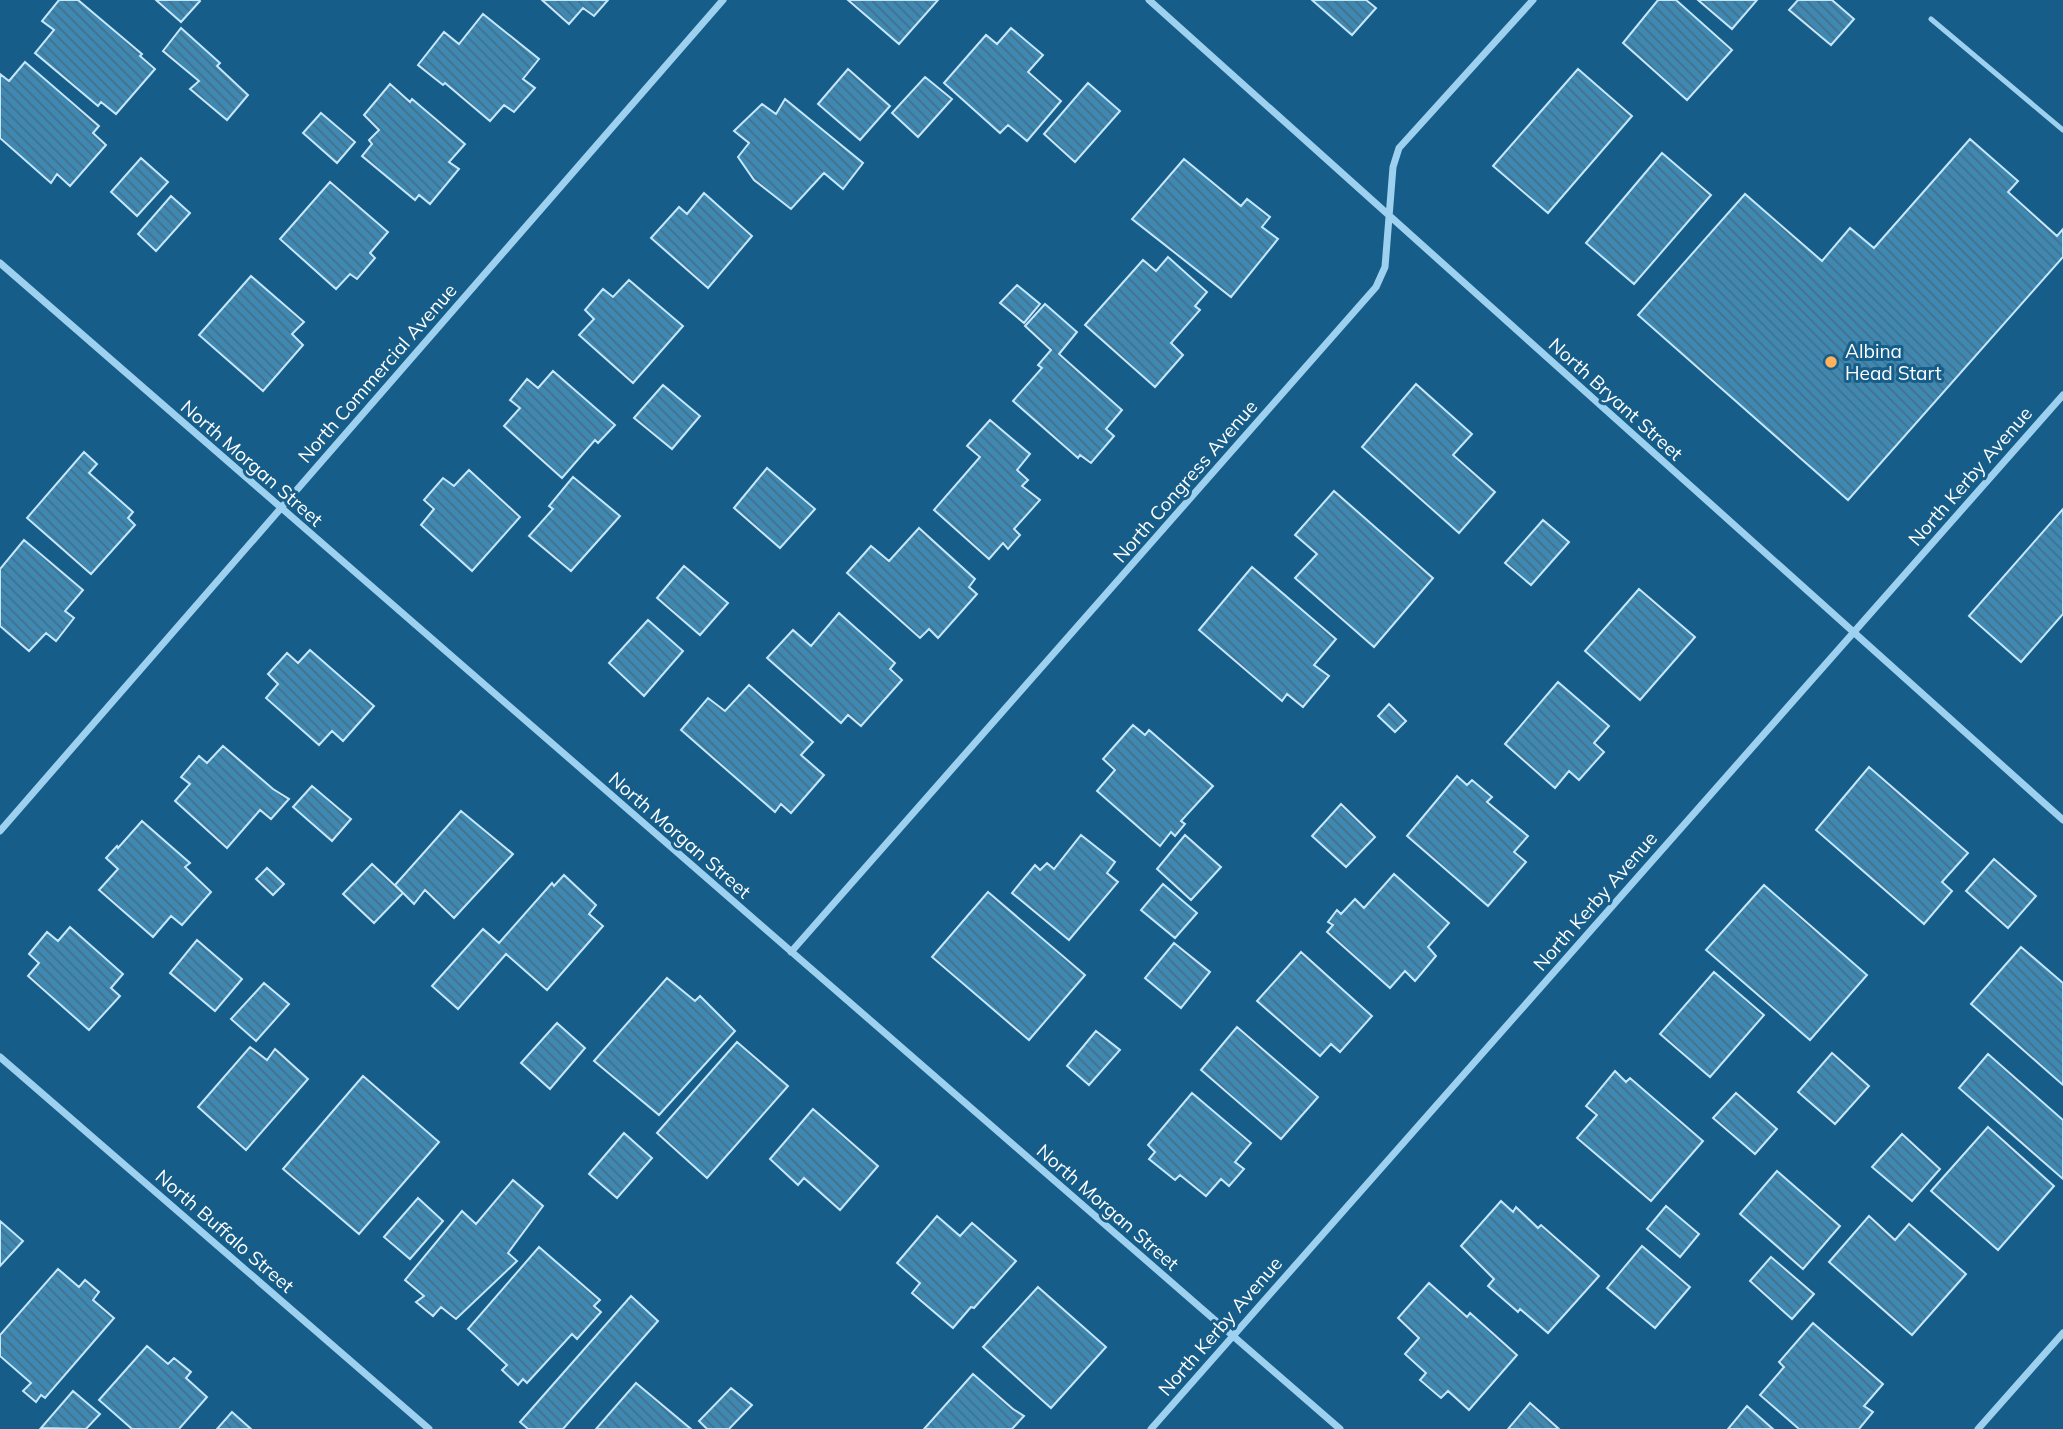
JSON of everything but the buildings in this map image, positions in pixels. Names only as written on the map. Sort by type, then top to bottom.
[{"type":"street","name":"North Commercial Avenue","points":[[0,831],[723,0]]},
{"type":"street","name":"North Bryant Street","points":[[1150,0],[2063,820]]},
{"type":"street","name":"North Congress Avenue","points":[[792,953],[1376,287],[1385,267],[1393,167],[1399,148],[1533,0]]},
{"type":"street","name":"North Morgan Street","points":[[0,263],[1340,1429]]},
{"type":"street","name":"North Kerby Avenue","points":[[1151,1429],[2063,394]]},
{"type":"street","name":"North Buffalo Street","points":[[0,1057],[429,1429]]},
{"type":"street","points":[[1978,1429],[2063,1333]]},
{"type":"lane","points":[[1931,19],[2063,130]]},
{"type":"place","name":"Albina Head Start","points":[[1831,362]]}]
